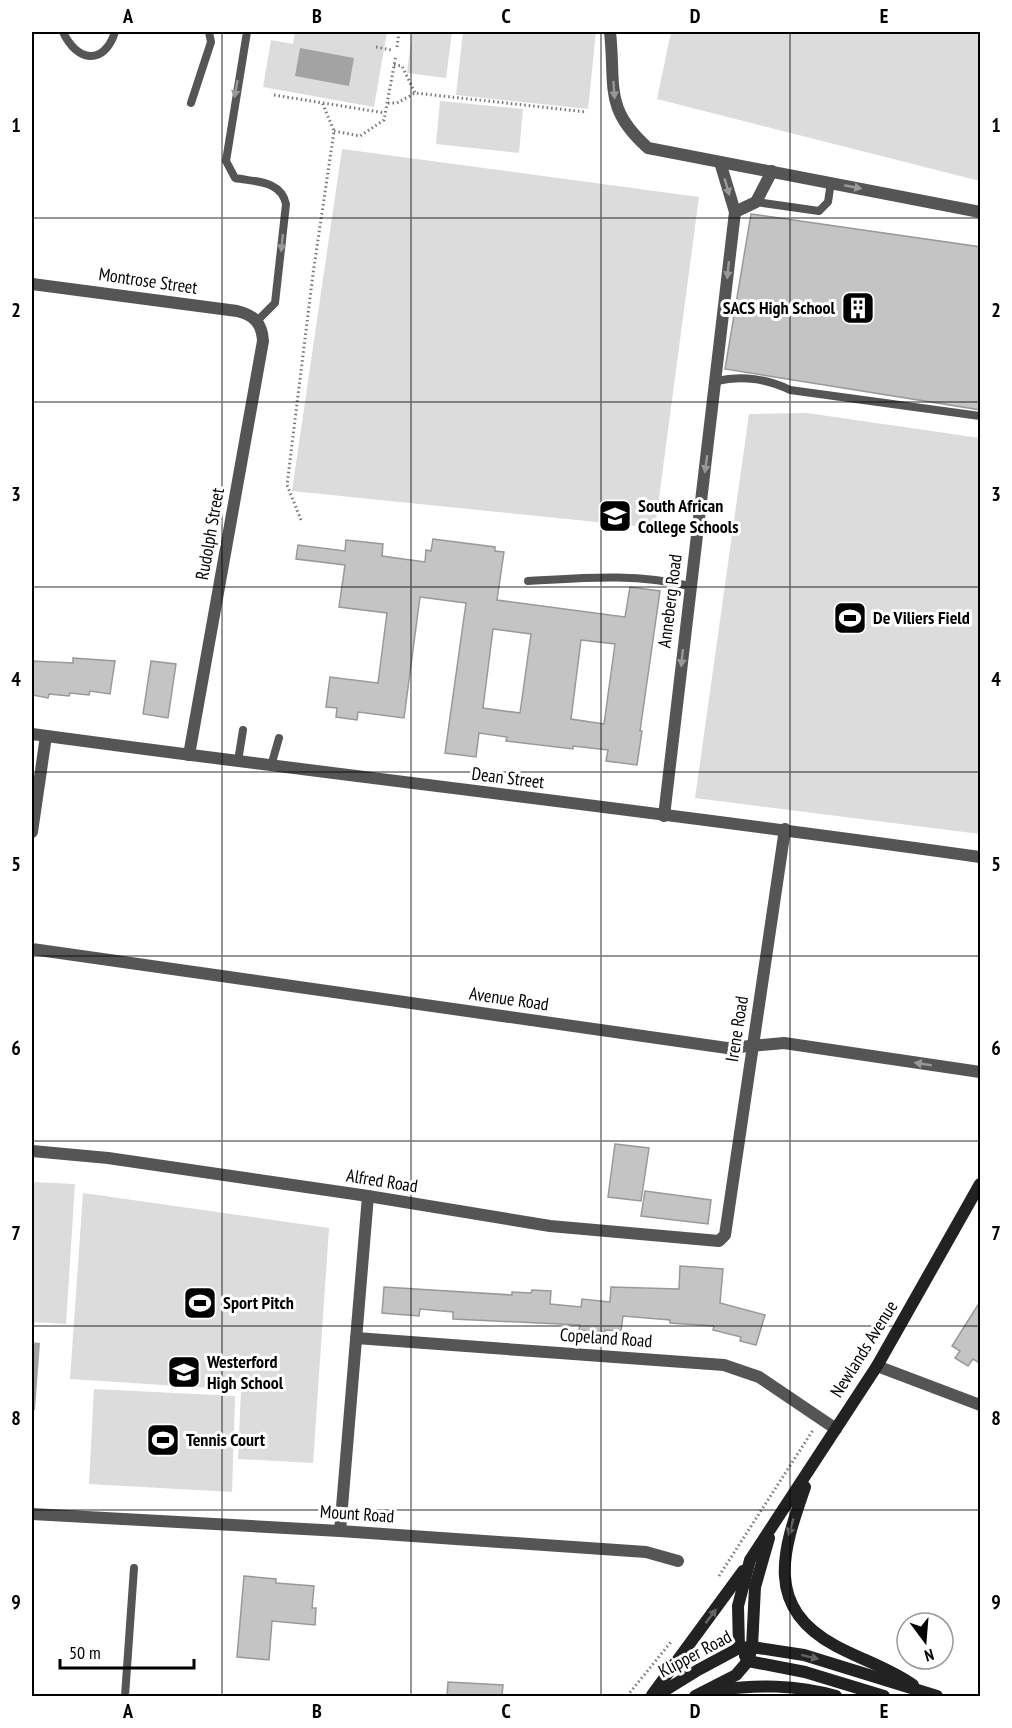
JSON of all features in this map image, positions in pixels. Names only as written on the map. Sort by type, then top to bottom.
[{"type":"main road","name":"Newlands Avenue","points":[[739,1648],[738,1606],[750,1560],[810,1472],[877,1366],[981,1184]]},
{"type":"main road","points":[[810,1472],[795,1515],[783,1562],[785,1585],[796,1612],[819,1636],[899,1675],[924,1692]]},
{"type":"main road","name":"Newlands Avenue","points":[[748,1661],[752,1647],[755,1587],[771,1528]]},
{"type":"main road","points":[[651,1696],[750,1560]]},
{"type":"main road","name":"Klipper Road","points":[[656,1696],[739,1648],[752,1647],[804,1655],[937,1696]]},
{"type":"main road","points":[[739,1648],[748,1661],[805,1672],[884,1696]]},
{"type":"main road","points":[[700,1694],[736,1675],[748,1661]]},
{"type":"main road","points":[[700,1694],[771,1685],[795,1687],[836,1696]]},
{"type":"street","points":[[610,32],[614,100],[620,118],[631,133],[648,148],[981,212]]},
{"type":"street","name":"Anneberg Road","points":[[664,816],[689,586],[717,381],[735,212],[720,162]]},
{"type":"street","points":[[735,212],[756,202],[772,171]]},
{"type":"street","name":"Montrose Street","points":[[32,284],[237,311],[257,321]]},
{"type":"street","name":"Rudolph Street","points":[[189,755],[263,341],[257,321]]},
{"type":"street","name":"Dean Street","points":[[32,734],[664,816],[786,829],[981,857]]},
{"type":"street","points":[[32,832],[46,736]]},
{"type":"street","name":"Irene Road","points":[[725,1235],[786,829]]},
{"type":"street","name":"Avenue Road","points":[[32,949],[727,1048],[752,1044],[784,1043],[981,1072]]},
{"type":"street","name":"Alfred Road","points":[[32,1151],[108,1158],[368,1196],[550,1226],[713,1242],[725,1235]]},
{"type":"street","points":[[340,1531],[368,1196]]},
{"type":"street","name":"Copeland Road","points":[[356,1338],[724,1365],[759,1377],[836,1429]]},
{"type":"street","points":[[877,1366],[981,1405]]},
{"type":"street","name":"Mount Road","points":[[32,1514],[340,1531],[646,1552],[678,1561]]},
{"type":"lane","points":[[63,32],[77,50],[94,57],[109,48],[115,32]]},
{"type":"lane","points":[[191,103],[211,42],[209,32]]},
{"type":"lane","points":[[247,32],[226,161],[235,178],[273,185],[280,190],[286,204],[275,303],[257,321]]},
{"type":"lane","points":[[756,202],[819,211],[828,202],[831,182]]},
{"type":"lane","points":[[717,381],[737,378],[758,380],[775,383],[790,390],[981,416]]},
{"type":"lane","points":[[528,581],[625,576],[661,579],[689,586]]},
{"type":"lane","points":[[238,761],[243,730]]},
{"type":"lane","points":[[271,766],[279,738]]},
{"type":"lane","points":[[125,1696],[135,1568]]},
{"type":"path","points":[[397,46],[399,32]]},
{"type":"path","points":[[376,47],[391,50]]},
{"type":"path","points":[[333,131],[360,136],[384,120],[396,55]]},
{"type":"path","points":[[394,65],[402,66],[415,93]]},
{"type":"path","points":[[388,103],[397,103],[415,93],[587,112]]},
{"type":"path","points":[[274,95],[385,113]]},
{"type":"path","points":[[301,520],[287,485],[333,131],[321,102]]},
{"type":"path","points":[[716,1580],[820,1419]]},
{"type":"path","points":[[627,1696],[677,1634]]},
{"type":"shaded area","points":[[295,32],[387,32],[374,107],[263,87],[271,40],[293,44]]},
{"type":"shaded area","points":[[412,32],[452,32],[446,78],[407,73]]},
{"type":"shaded area","points":[[463,32],[596,32],[588,109],[456,95]]},
{"type":"shaded area","points":[[671,32],[980,32],[980,181],[657,99]]},
{"type":"shaded area","points":[[300,48],[354,58],[349,86],[295,76]]},
{"type":"shaded area","points":[[440,101],[523,109],[519,153],[436,144]]},
{"type":"shaded area","points":[[342,149],[699,197],[655,528],[292,491]]},
{"type":"shaded area","name":"De Viliers Field","points":[[807,413],[980,438],[980,834],[695,798],[749,414]]},
{"type":"shaded area","points":[[32,1182],[75,1184],[66,1324],[32,1322]]},
{"type":"shaded area","name":"Sport Pitch","points":[[83,1193],[329,1228],[313,1463],[238,1459],[241,1390],[70,1379]]},
{"type":"shaded area","points":[[32,1342],[40,1343],[35,1410],[32,1410]]},
{"type":"shaded area","name":"Tennis Court","points":[[94,1389],[235,1396],[232,1492],[89,1484]]},
{"type":"building","name":"SACS High School","points":[[751,214],[981,247],[981,410],[725,369]]},
{"type":"building","points":[[433,539],[495,547],[495,551],[504,552],[497,600],[625,617],[630,587],[660,591],[637,765],[606,761],[608,750],[573,746],[573,749],[506,741],[507,737],[479,733],[476,757],[445,753],[466,603],[420,597],[404,718],[358,712],[357,720],[336,717],[337,708],[326,707],[330,677],[378,683],[387,613],[339,607],[345,565],[296,559],[298,545],[345,551],[346,540],[383,544],[382,556],[425,562],[426,550],[431,551]],"holes":[[[493,629],[531,634],[520,713],[483,708]],[[581,640],[615,644],[604,724],[571,719]]]},
{"type":"building","points":[[73,658],[115,661],[110,694],[90,691],[89,695],[49,694],[48,698],[32,695],[32,661],[73,663]]},
{"type":"building","points":[[151,661],[176,664],[168,718],[143,714]]},
{"type":"building","points":[[615,1144],[649,1148],[641,1201],[608,1197]]},
{"type":"building","points":[[645,1191],[711,1200],[708,1224],[641,1216]]},
{"type":"building","points":[[680,1266],[723,1269],[720,1303],[765,1315],[756,1345],[740,1341],[741,1337],[713,1330],[714,1326],[670,1323],[670,1320],[623,1316],[621,1331],[605,1330],[605,1332],[579,1330],[580,1325],[453,1319],[453,1312],[420,1309],[419,1316],[382,1313],[384,1287],[512,1295],[512,1292],[551,1291],[550,1304],[581,1307],[582,1299],[610,1302],[611,1287],[679,1289]]},
{"type":"building","points":[[981,1300],[981,1364],[973,1359],[968,1366],[955,1358],[960,1351],[952,1346]]},
{"type":"building","points":[[244,1576],[276,1579],[276,1583],[314,1586],[312,1608],[316,1608],[315,1625],[272,1621],[269,1660],[237,1657]]},
{"type":"building","points":[[448,1682],[503,1685],[502,1696],[447,1696]]},
{"type":"place","name":"SACS High School","points":[[858,308]]},
{"type":"place","name":"South African College Schools","points":[[615,516]]},
{"type":"place","name":"De Viliers Field","points":[[850,618]]},
{"type":"place","name":"Sport Pitch","points":[[200,1303]]},
{"type":"place","name":"Westerford High School","points":[[184,1372]]},
{"type":"place","name":"Tennis Court","points":[[163,1440]]}]
